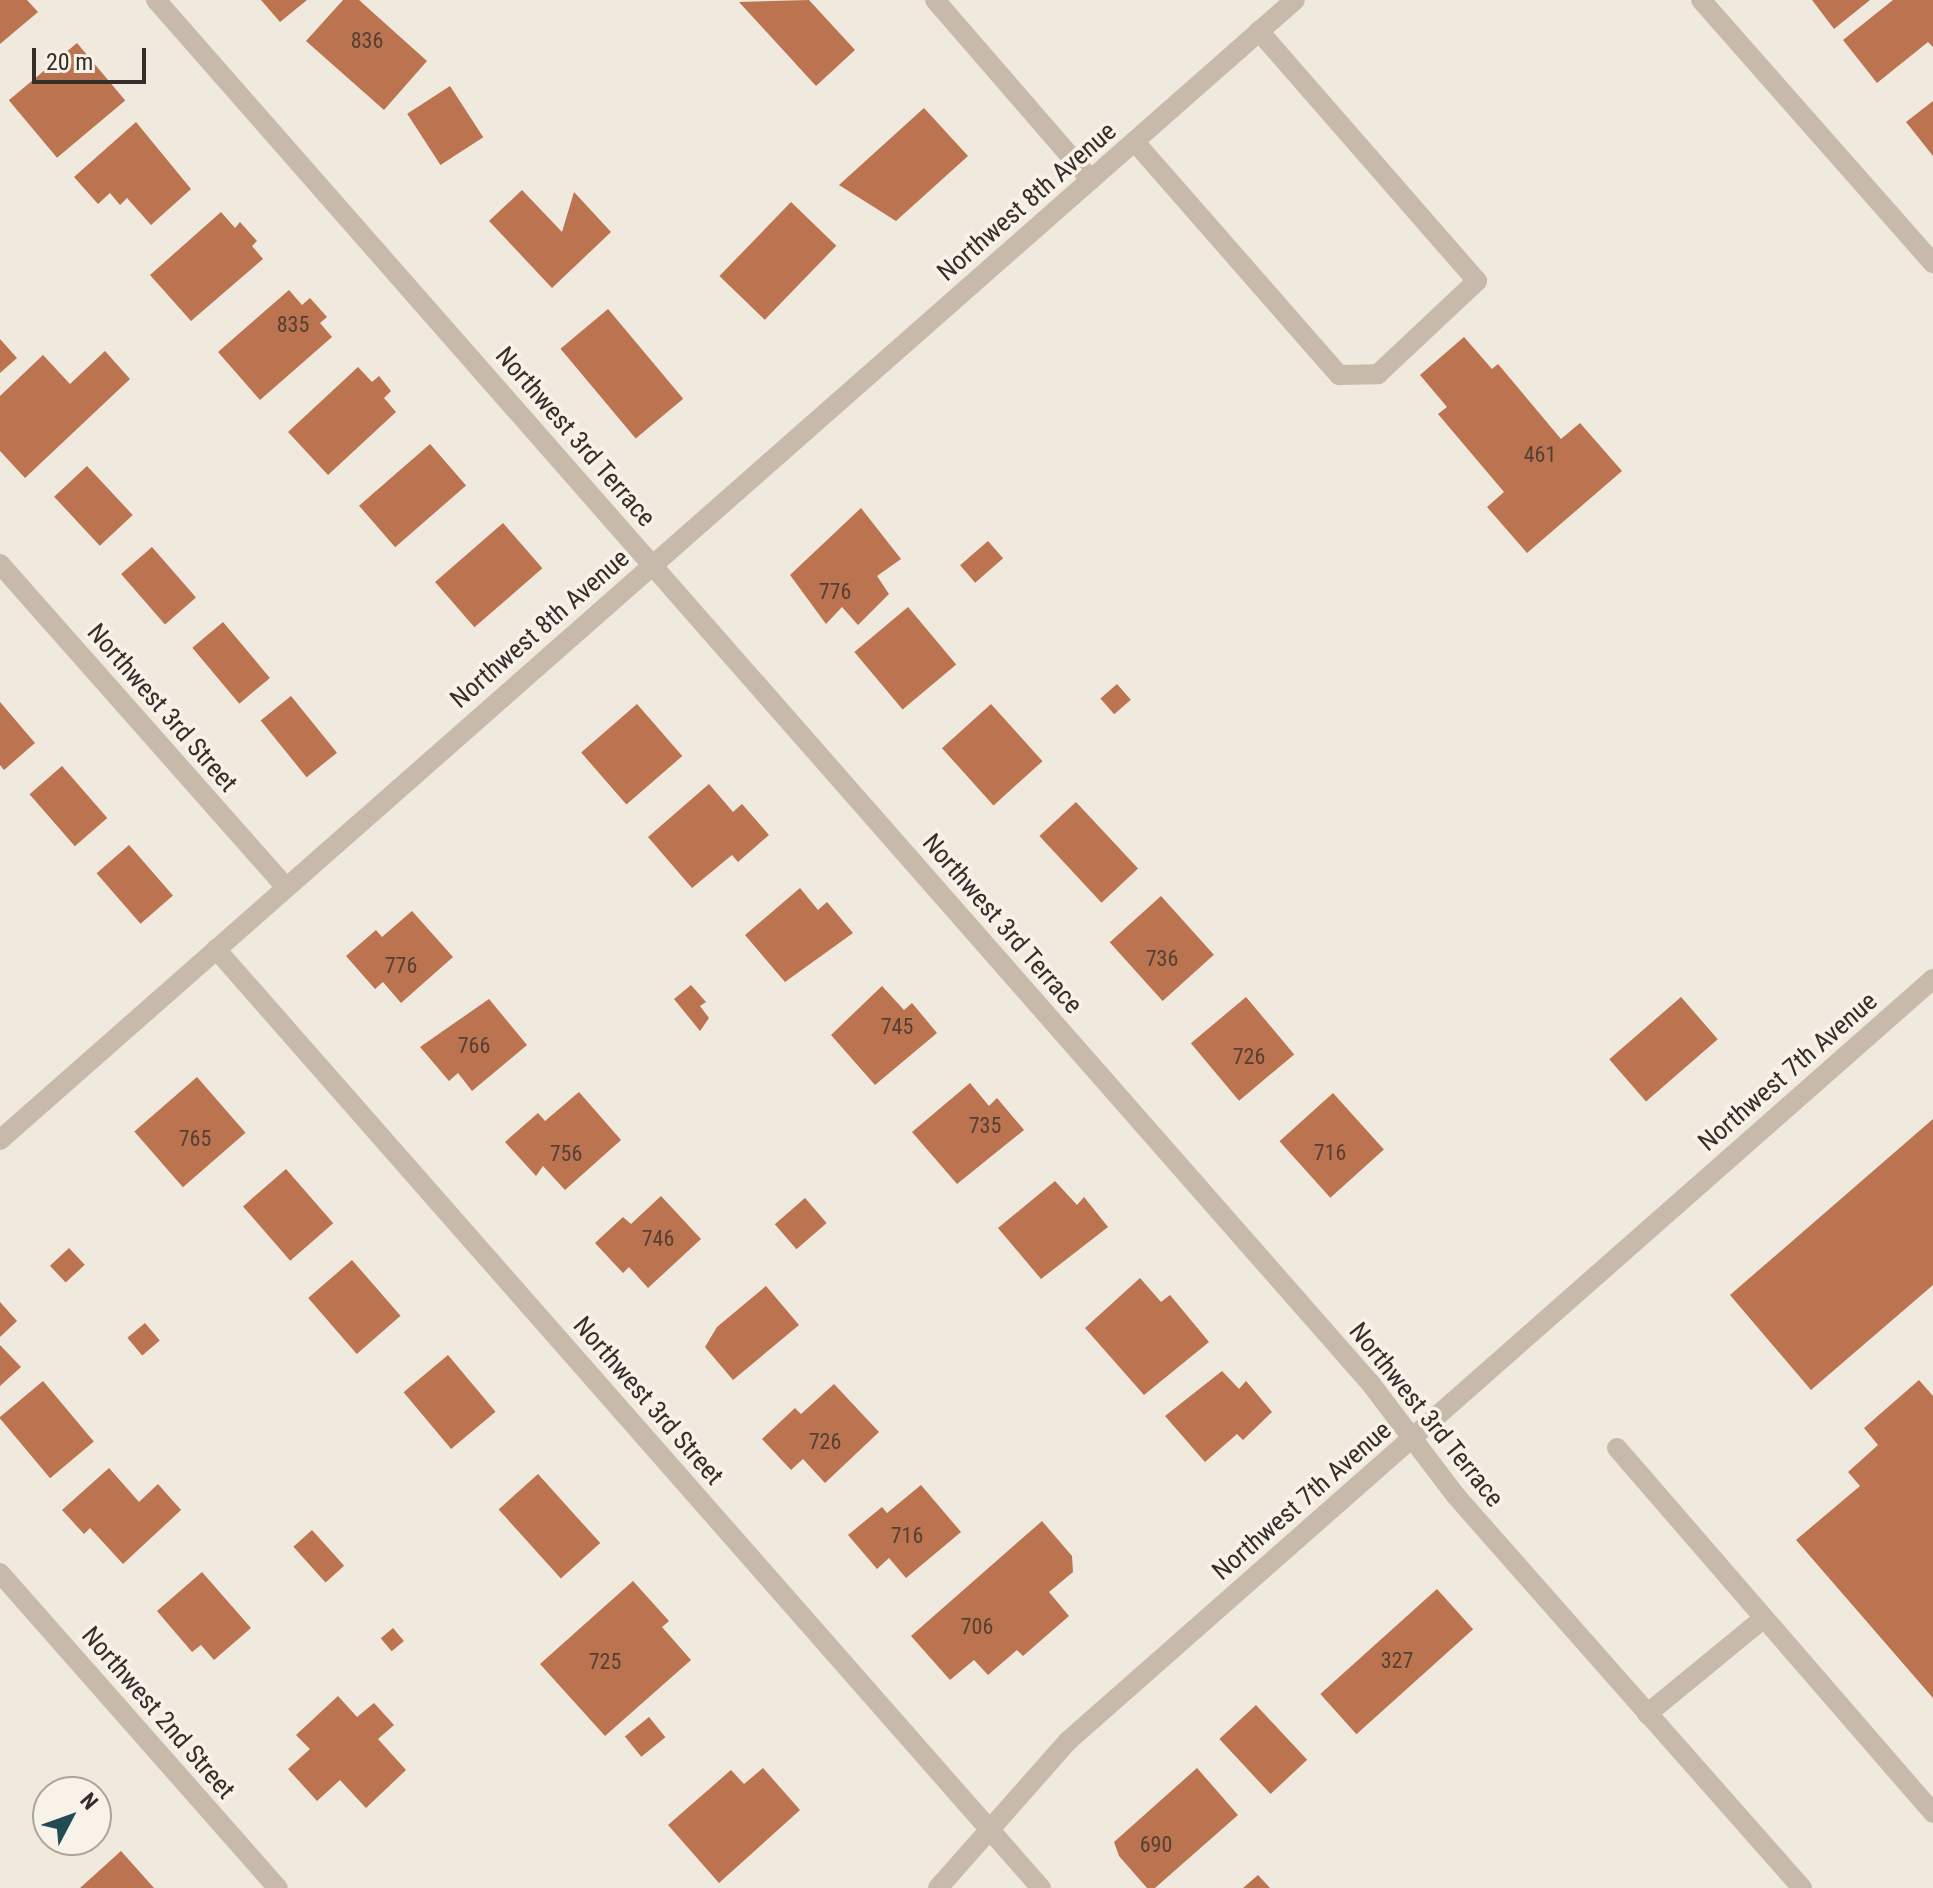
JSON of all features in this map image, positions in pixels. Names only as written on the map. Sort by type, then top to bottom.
[{"type":"street","name":"Northwest 3rd Terrace","points":[[156,0],[1350,1360],[1411,1439],[1647,1714],[1802,1888]]},
{"type":"street","points":[[935,0],[1091,180]]},
{"type":"street","name":"Northwest 8th Avenue","points":[[0,1140],[1295,0]]},
{"type":"street","points":[[1701,0],[1933,263]]},
{"type":"street","points":[[1135,142],[1339,375],[1378,374],[1477,281],[1259,31]]},
{"type":"street","name":"Northwest 3rd Street","points":[[0,564],[285,886]]},
{"type":"street","name":"Northwest 3rd Street","points":[[216,949],[1041,1888]]},
{"type":"street","name":"Northwest 7th Avenue","points":[[938,1888],[1068,1741],[1933,979]]},
{"type":"street","points":[[1617,1448],[1933,1813]]},
{"type":"street","name":"Northwest 2nd Street","points":[[0,1573],[278,1888]]},
{"type":"street","points":[[1647,1714],[1764,1618]]},
{"type":"building","points":[[0,0],[27,0],[38,12],[0,44]]},
{"type":"building","points":[[261,0],[307,0],[280,22]]},
{"type":"building","points":[[343,0],[359,0],[427,61],[384,110],[306,41]]},
{"type":"building","points":[[809,0],[855,50],[816,86],[739,2]]},
{"type":"building","points":[[1812,0],[1870,0],[1834,29]]},
{"type":"building","points":[[1893,0],[1933,0],[1933,47],[1928,42],[1877,83],[1843,40]]},
{"type":"building","points":[[77,43],[125,100],[57,158],[9,100]]},
{"type":"building","points":[[450,86],[483,137],[440,165],[407,114]]},
{"type":"building","points":[[1933,101],[1933,156],[1906,122]]},
{"type":"building","points":[[924,108],[968,156],[896,221],[839,185]]},
{"type":"building","points":[[136,122],[191,189],[151,225],[127,198],[120,205],[110,193],[98,204],[74,177]]},
{"type":"building","points":[[522,190],[562,232],[574,192],[611,232],[552,288],[489,221]]},
{"type":"building","points":[[791,202],[836,246],[765,320],[719,276]]},
{"type":"building","points":[[221,212],[235,228],[240,222],[257,241],[252,246],[263,259],[191,321],[150,275]]},
{"type":"building","points":[[289,290],[302,305],[310,298],[327,317],[320,323],[332,337],[260,400],[218,352]]},
{"type":"building","points":[[608,309],[683,399],[636,438],[561,349]]},
{"type":"building","points":[[1464,337],[1492,369],[1498,364],[1561,439],[1580,423],[1622,471],[1527,553],[1487,507],[1504,492],[1438,414],[1447,407],[1420,375]]},
{"type":"building","points":[[0,339],[17,358],[0,373]]},
{"type":"building","points":[[105,351],[130,379],[25,478],[0,451],[0,396],[43,355],[70,384]]},
{"type":"building","points":[[358,367],[372,382],[379,376],[391,391],[384,398],[396,412],[328,475],[288,432]]},
{"type":"building","points":[[430,444],[466,486],[395,547],[359,506]]},
{"type":"building","points":[[87,466],[133,515],[100,546],[54,497]]},
{"type":"building","points":[[861,508],[901,559],[877,576],[889,594],[858,625],[842,607],[826,624],[790,575]]},
{"type":"building","points":[[503,523],[542,568],[474,627],[435,582]]},
{"type":"building","points":[[988,541],[1003,558],[975,583],[960,565]]},
{"type":"building","points":[[152,547],[196,598],[165,624],[121,574]]},
{"type":"building","points":[[908,607],[956,664],[903,709],[854,652]]},
{"type":"building","points":[[223,622],[270,678],[239,704],[192,648]]},
{"type":"building","points":[[1117,684],[1131,700],[1114,714],[1100,698]]},
{"type":"building","points":[[291,696],[337,753],[307,777],[261,721]]},
{"type":"building","points":[[0,702],[35,743],[4,770],[0,765]]},
{"type":"building","points":[[637,704],[682,756],[626,805],[581,753]]},
{"type":"building","points":[[991,704],[1043,761],[993,805],[942,748]]},
{"type":"building","points":[[62,766],[107,818],[75,846],[30,794]]},
{"type":"building","points":[[709,784],[733,812],[742,804],[769,835],[738,862],[732,855],[692,888],[648,837]]},
{"type":"building","points":[[1076,802],[1138,869],[1101,903],[1039,836]]},
{"type":"building","points":[[129,845],[173,896],[141,924],[97,873]]},
{"type":"building","points":[[800,888],[818,910],[827,902],[853,933],[785,982],[745,935]]},
{"type":"building","points":[[1161,896],[1214,955],[1163,1001],[1110,942]]},
{"type":"building","points":[[412,911],[453,957],[401,1003],[383,982],[375,989],[346,956],[376,930],[382,937]]},
{"type":"building","points":[[691,985],[706,1002],[700,1006],[709,1018],[700,1031],[674,999]]},
{"type":"building","points":[[882,986],[904,1010],[912,1003],[937,1033],[875,1085],[831,1035]]},
{"type":"building","points":[[1246,997],[1294,1054],[1239,1101],[1191,1043]]},
{"type":"building","points":[[1681,997],[1718,1039],[1646,1102],[1609,1059]]},
{"type":"building","points":[[489,999],[527,1045],[472,1091],[458,1073],[449,1081],[420,1047]]},
{"type":"building","points":[[197,1077],[246,1133],[183,1187],[134,1131]]},
{"type":"building","points":[[970,1083],[989,1106],[997,1098],[1024,1130],[957,1184],[912,1132]]},
{"type":"building","points":[[579,1092],[621,1140],[565,1190],[543,1166],[536,1176],[505,1142],[538,1113],[545,1121]]},
{"type":"building","points":[[1333,1093],[1384,1149],[1330,1198],[1279,1141]]},
{"type":"building","points":[[1933,1119],[1933,1285],[1811,1390],[1730,1295]]},
{"type":"building","points":[[286,1169],[333,1223],[290,1261],[243,1206]]},
{"type":"building","points":[[1055,1181],[1077,1205],[1084,1197],[1108,1227],[1041,1279],[998,1228]]},
{"type":"building","points":[[661,1196],[701,1239],[648,1288],[629,1267],[623,1273],[595,1243],[623,1217],[631,1224]]},
{"type":"building","points":[[805,1198],[827,1223],[796,1249],[775,1224]]},
{"type":"building","points":[[69,1248],[85,1265],[66,1283],[50,1266]]},
{"type":"building","points":[[352,1260],[401,1316],[357,1354],[308,1298]]},
{"type":"building","points":[[1140,1278],[1161,1302],[1170,1295],[1209,1342],[1144,1395],[1085,1328]]},
{"type":"building","points":[[766,1286],[799,1325],[733,1380],[705,1347],[717,1327]]},
{"type":"building","points":[[0,1302],[17,1321],[0,1337]]},
{"type":"building","points":[[145,1323],[160,1341],[142,1355],[127,1338]]},
{"type":"building","points":[[0,1345],[21,1367],[0,1386]]},
{"type":"building","points":[[448,1355],[496,1412],[451,1449],[404,1392]]},
{"type":"building","points":[[1222,1371],[1239,1389],[1246,1381],[1272,1412],[1243,1440],[1237,1434],[1205,1462],[1165,1416]]},
{"type":"building","points":[[1919,1380],[1933,1396],[1933,1698],[1796,1540],[1860,1486],[1848,1472],[1878,1445],[1864,1428]]},
{"type":"building","points":[[43,1381],[94,1442],[50,1478],[0,1418]]},
{"type":"building","points":[[834,1384],[879,1432],[825,1483],[803,1459],[791,1470],[762,1439],[795,1408],[801,1414]]},
{"type":"building","points":[[109,1468],[139,1502],[158,1484],[181,1510],[123,1564],[90,1528],[84,1534],[62,1510]]},
{"type":"building","points":[[538,1474],[600,1543],[561,1579],[499,1509]]},
{"type":"building","points":[[921,1485],[961,1532],[906,1578],[889,1558],[877,1569],[848,1535],[882,1507],[887,1513]]},
{"type":"building","points":[[1042,1521],[1072,1556],[1073,1572],[1049,1592],[1069,1616],[1023,1656],[1017,1650],[988,1675],[974,1660],[950,1680],[911,1636]]},
{"type":"building","points":[[312,1530],[344,1566],[326,1582],[293,1547]]},
{"type":"building","points":[[202,1572],[251,1628],[214,1660],[201,1645],[192,1652],[157,1611]]},
{"type":"building","points":[[633,1581],[669,1621],[662,1627],[691,1660],[605,1736],[540,1664]]},
{"type":"building","points":[[1437,1589],[1473,1629],[1356,1734],[1320,1694]]},
{"type":"building","points":[[393,1628],[404,1641],[392,1651],[381,1638]]},
{"type":"building","points":[[338,1696],[357,1717],[374,1703],[394,1725],[378,1739],[406,1770],[366,1808],[340,1780],[317,1801],[288,1769],[310,1749],[296,1735]]},
{"type":"building","points":[[1256,1705],[1307,1760],[1271,1794],[1219,1739]]},
{"type":"building","points":[[649,1717],[665,1737],[641,1757],[625,1737]]},
{"type":"building","points":[[763,1768],[800,1810],[719,1883],[668,1825],[731,1770],[744,1784]]},
{"type":"building","points":[[1197,1768],[1238,1815],[1155,1888],[1147,1888],[1119,1856],[1114,1842]]},
{"type":"building","points":[[121,1851],[154,1888],[80,1888]]},
{"type":"building","points":[[1258,1875],[1270,1888],[1243,1888]]}]
